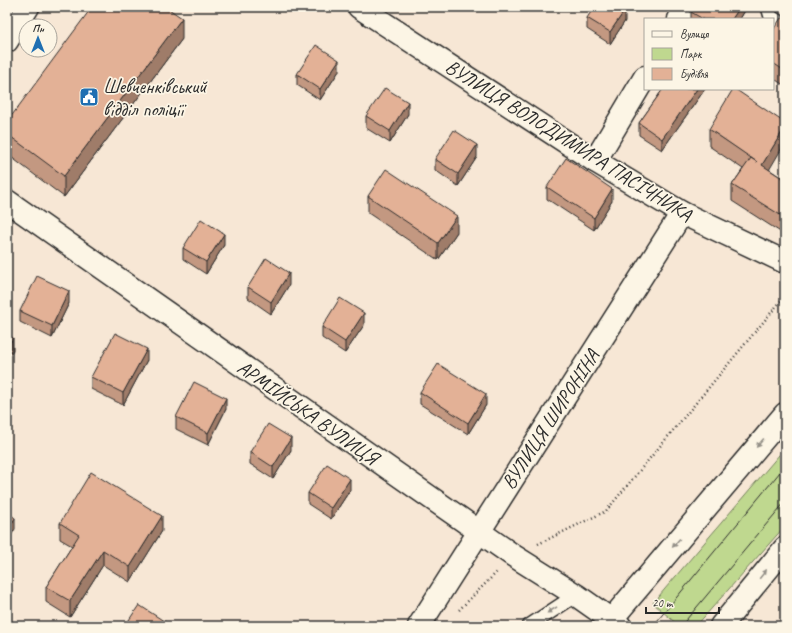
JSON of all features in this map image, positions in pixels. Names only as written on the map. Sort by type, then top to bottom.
[{"type":"street","points":[[7,41],[28,7]]},
{"type":"street","name":"ВУЛИЦЯ ВОЛОДИМИРА ПАСІЧНИКА","points":[[359,7],[595,161],[682,213],[785,262]]},
{"type":"street","points":[[680,18],[686,7]]},
{"type":"street","points":[[595,161],[644,79]]},
{"type":"street","name":"АРМІЙСЬКА ВУЛИЦЯ","points":[[7,202],[514,556],[576,595],[613,624]]},
{"type":"street","name":"ВУЛИЦЯ ШИРОНІНА","points":[[419,626],[682,213]]},
{"type":"street","points":[[613,624],[785,414]]},
{"type":"street","points":[[722,625],[785,548]]},
{"type":"lane","points":[[768,7],[773,18]]},
{"type":"lane","points":[[774,19],[785,26]]},
{"type":"lane","points":[[529,626],[576,595]]},
{"type":"path","points":[[454,615],[514,556],[606,511],[785,296]]},
{"type":"green space","points":[[785,448],[785,526],[696,626],[679,626],[653,603]]},
{"type":"building","points":[[92,7],[166,7],[182,18],[64,176],[7,134],[7,122],[54,58],[58,58],[58,53]]},
{"type":"building","points":[[594,7],[621,7],[625,10],[610,32],[587,18]]},
{"type":"building","points":[[694,7],[740,7],[733,18],[701,18],[691,12]]},
{"type":"building","points":[[781,18],[785,18],[785,71],[774,64],[774,28]]},
{"type":"building","points":[[316,45],[339,60],[320,89],[297,74]]},
{"type":"building","points":[[385,88],[408,102],[390,131],[366,116]]},
{"type":"building","points":[[662,90],[696,90],[662,139],[639,123]]},
{"type":"building","points":[[732,90],[736,90],[785,123],[785,127],[762,165],[785,180],[785,211],[782,216],[732,185],[751,158],[757,162],[709,129]]},
{"type":"building","points":[[454,130],[477,145],[458,174],[435,159]]},
{"type":"building","points":[[566,158],[612,189],[594,218],[547,187]]},
{"type":"building","points":[[386,169],[457,216],[438,243],[368,196]]},
{"type":"building","points":[[201,219],[224,234],[206,262],[183,248]]},
{"type":"building","points":[[266,258],[289,273],[271,302],[248,287]]},
{"type":"building","points":[[37,276],[69,291],[52,326],[20,311]]},
{"type":"building","points":[[340,298],[364,313],[345,342],[322,327]]},
{"type":"building","points":[[115,333],[147,349],[123,393],[91,377]]},
{"type":"building","points":[[7,334],[13,338],[7,348]]},
{"type":"building","points":[[438,364],[486,394],[468,423],[420,392]]},
{"type":"building","points":[[194,382],[226,398],[208,433],[176,417]]},
{"type":"building","points":[[268,424],[291,438],[273,467],[250,452]]},
{"type":"building","points":[[327,464],[350,479],[331,508],[308,493]]},
{"type":"building","points":[[91,472],[162,516],[130,567],[103,550],[70,601],[46,587],[79,535],[60,523]]},
{"type":"building","points":[[7,512],[15,518],[7,531]]},
{"type":"building","points":[[139,605],[170,625],[125,626]]},
{"type":"tram line","points":[[653,626],[785,466]]},
{"type":"tram line","points":[[681,626],[785,502]]},
{"type":"place","name":"Шевченківський відділ поліції","points":[[89,97]]}]
